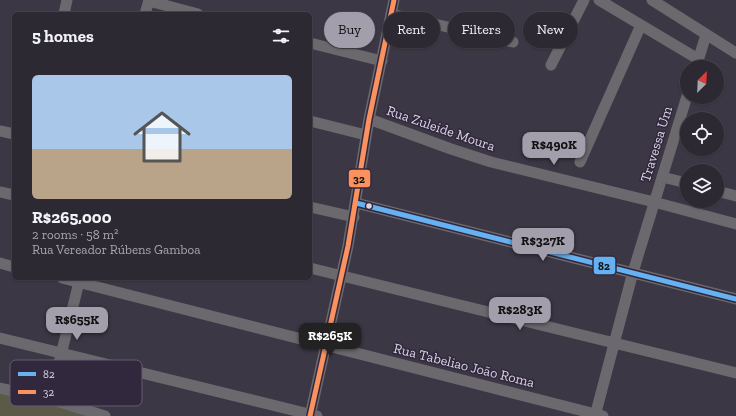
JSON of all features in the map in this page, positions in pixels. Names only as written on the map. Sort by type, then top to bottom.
[{"type":"street","points":[[64,12],[67,0]]},
{"type":"street","points":[[391,12],[394,0]]},
{"type":"street","points":[[551,65],[584,0]]},
{"type":"street","points":[[599,0],[640,24],[693,60]]},
{"type":"street","points":[[652,0],[736,54]]},
{"type":"street","points":[[146,12],[149,1],[190,12]]},
{"type":"street","points":[[580,162],[640,24]]},
{"type":"street","points":[[698,60],[706,35]]},
{"type":"street","points":[[312,44],[382,61]]},
{"type":"street","points":[[142,373],[312,416],[354,217],[369,118],[384,48]]},
{"type":"street","name":"Travessa Um","points":[[598,415],[633,272],[685,104]]},
{"type":"street","name":"Rua Zuleide Moura","points":[[369,118],[451,149],[492,162],[736,224]]},
{"type":"street","points":[[312,122],[366,135]]},
{"type":"street","points":[[0,131],[12,134]]},
{"type":"street","points":[[662,177],[680,181]]},
{"type":"street","points":[[0,192],[12,195]]},
{"type":"street","points":[[724,193],[736,196]]},
{"type":"street","points":[[356,203],[736,299]]},
{"type":"street","points":[[312,207],[354,217]]},
{"type":"street","points":[[0,264],[12,267]]},
{"type":"street","points":[[312,268],[736,373]]},
{"type":"street","points":[[60,360],[80,280]]},
{"type":"street","name":"Rua Tabeliao João Roma","points":[[80,280],[598,415]]},
{"type":"street","points":[[0,338],[90,360]]},
{"type":"street","points":[[0,388],[10,390]]},
{"type":"street","points":[[73,406],[105,416]]},
{"type":"shaded area","points":[[0,390],[10,393],[10,406],[57,406],[92,416],[0,416]]},
{"type":"transit line","name":"32","points":[[310,416],[348,246],[369,119],[394,0]]},
{"type":"transit line","name":"82","points":[[356,203],[736,299]]}]
